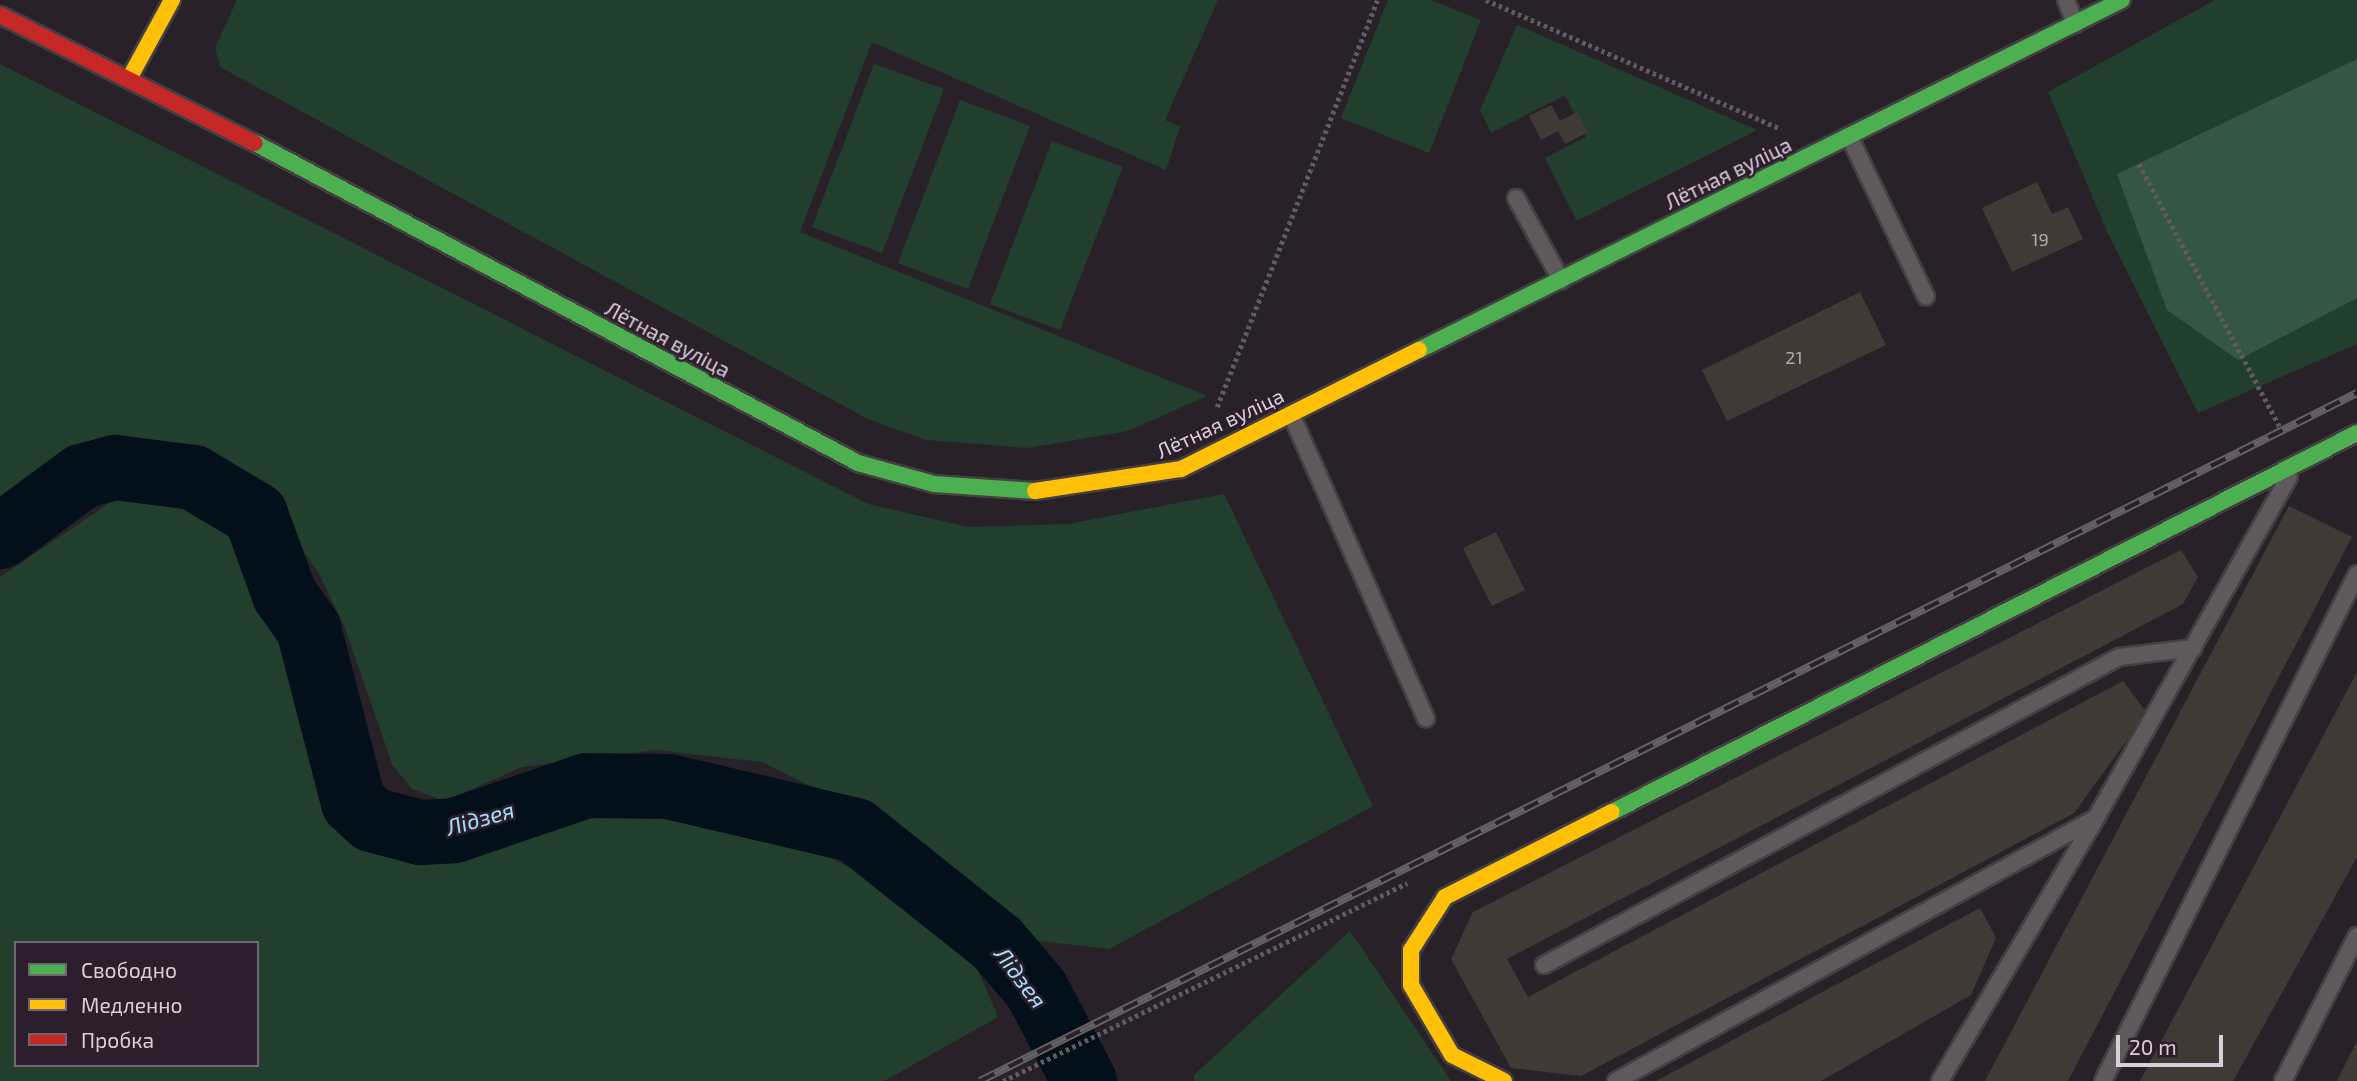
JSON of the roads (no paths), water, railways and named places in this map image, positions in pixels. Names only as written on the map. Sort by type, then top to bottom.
[{"type":"street","points":[[130,78],[172,0]]},
{"type":"street","name":"Лётная вуліца","points":[[0,16],[130,78],[858,463],[934,484],[993,491],[1096,487],[1181,469],[2122,0]]},
{"type":"street","points":[[1504,1081],[1452,1055],[1411,985],[1411,950],[1445,897],[2357,433]]},
{"type":"lane","points":[[2066,0],[2075,24]]},
{"type":"lane","points":[[1849,136],[1926,297]]},
{"type":"lane","points":[[1516,198],[1561,280]]},
{"type":"lane","points":[[1291,414],[1426,718]]},
{"type":"lane","points":[[1940,1081],[2096,818],[2298,461]]},
{"type":"lane","points":[[2103,1081],[2357,574]]},
{"type":"lane","points":[[1544,965],[2119,657],[2193,648]]},
{"type":"lane","points":[[1616,1081],[2096,818]]},
{"type":"lane","points":[[2283,1081],[2357,936]]},
{"type":"waterway","name":"Лідзея","points":[[0,536],[81,476],[115,467],[193,477],[255,514],[284,594],[308,628],[353,802],[371,819],[420,832],[454,830],[586,785],[668,786],[855,830],[997,943],[1036,989],[1084,1081]]},
{"type":"railway","points":[[980,1081],[2357,393]]}]
